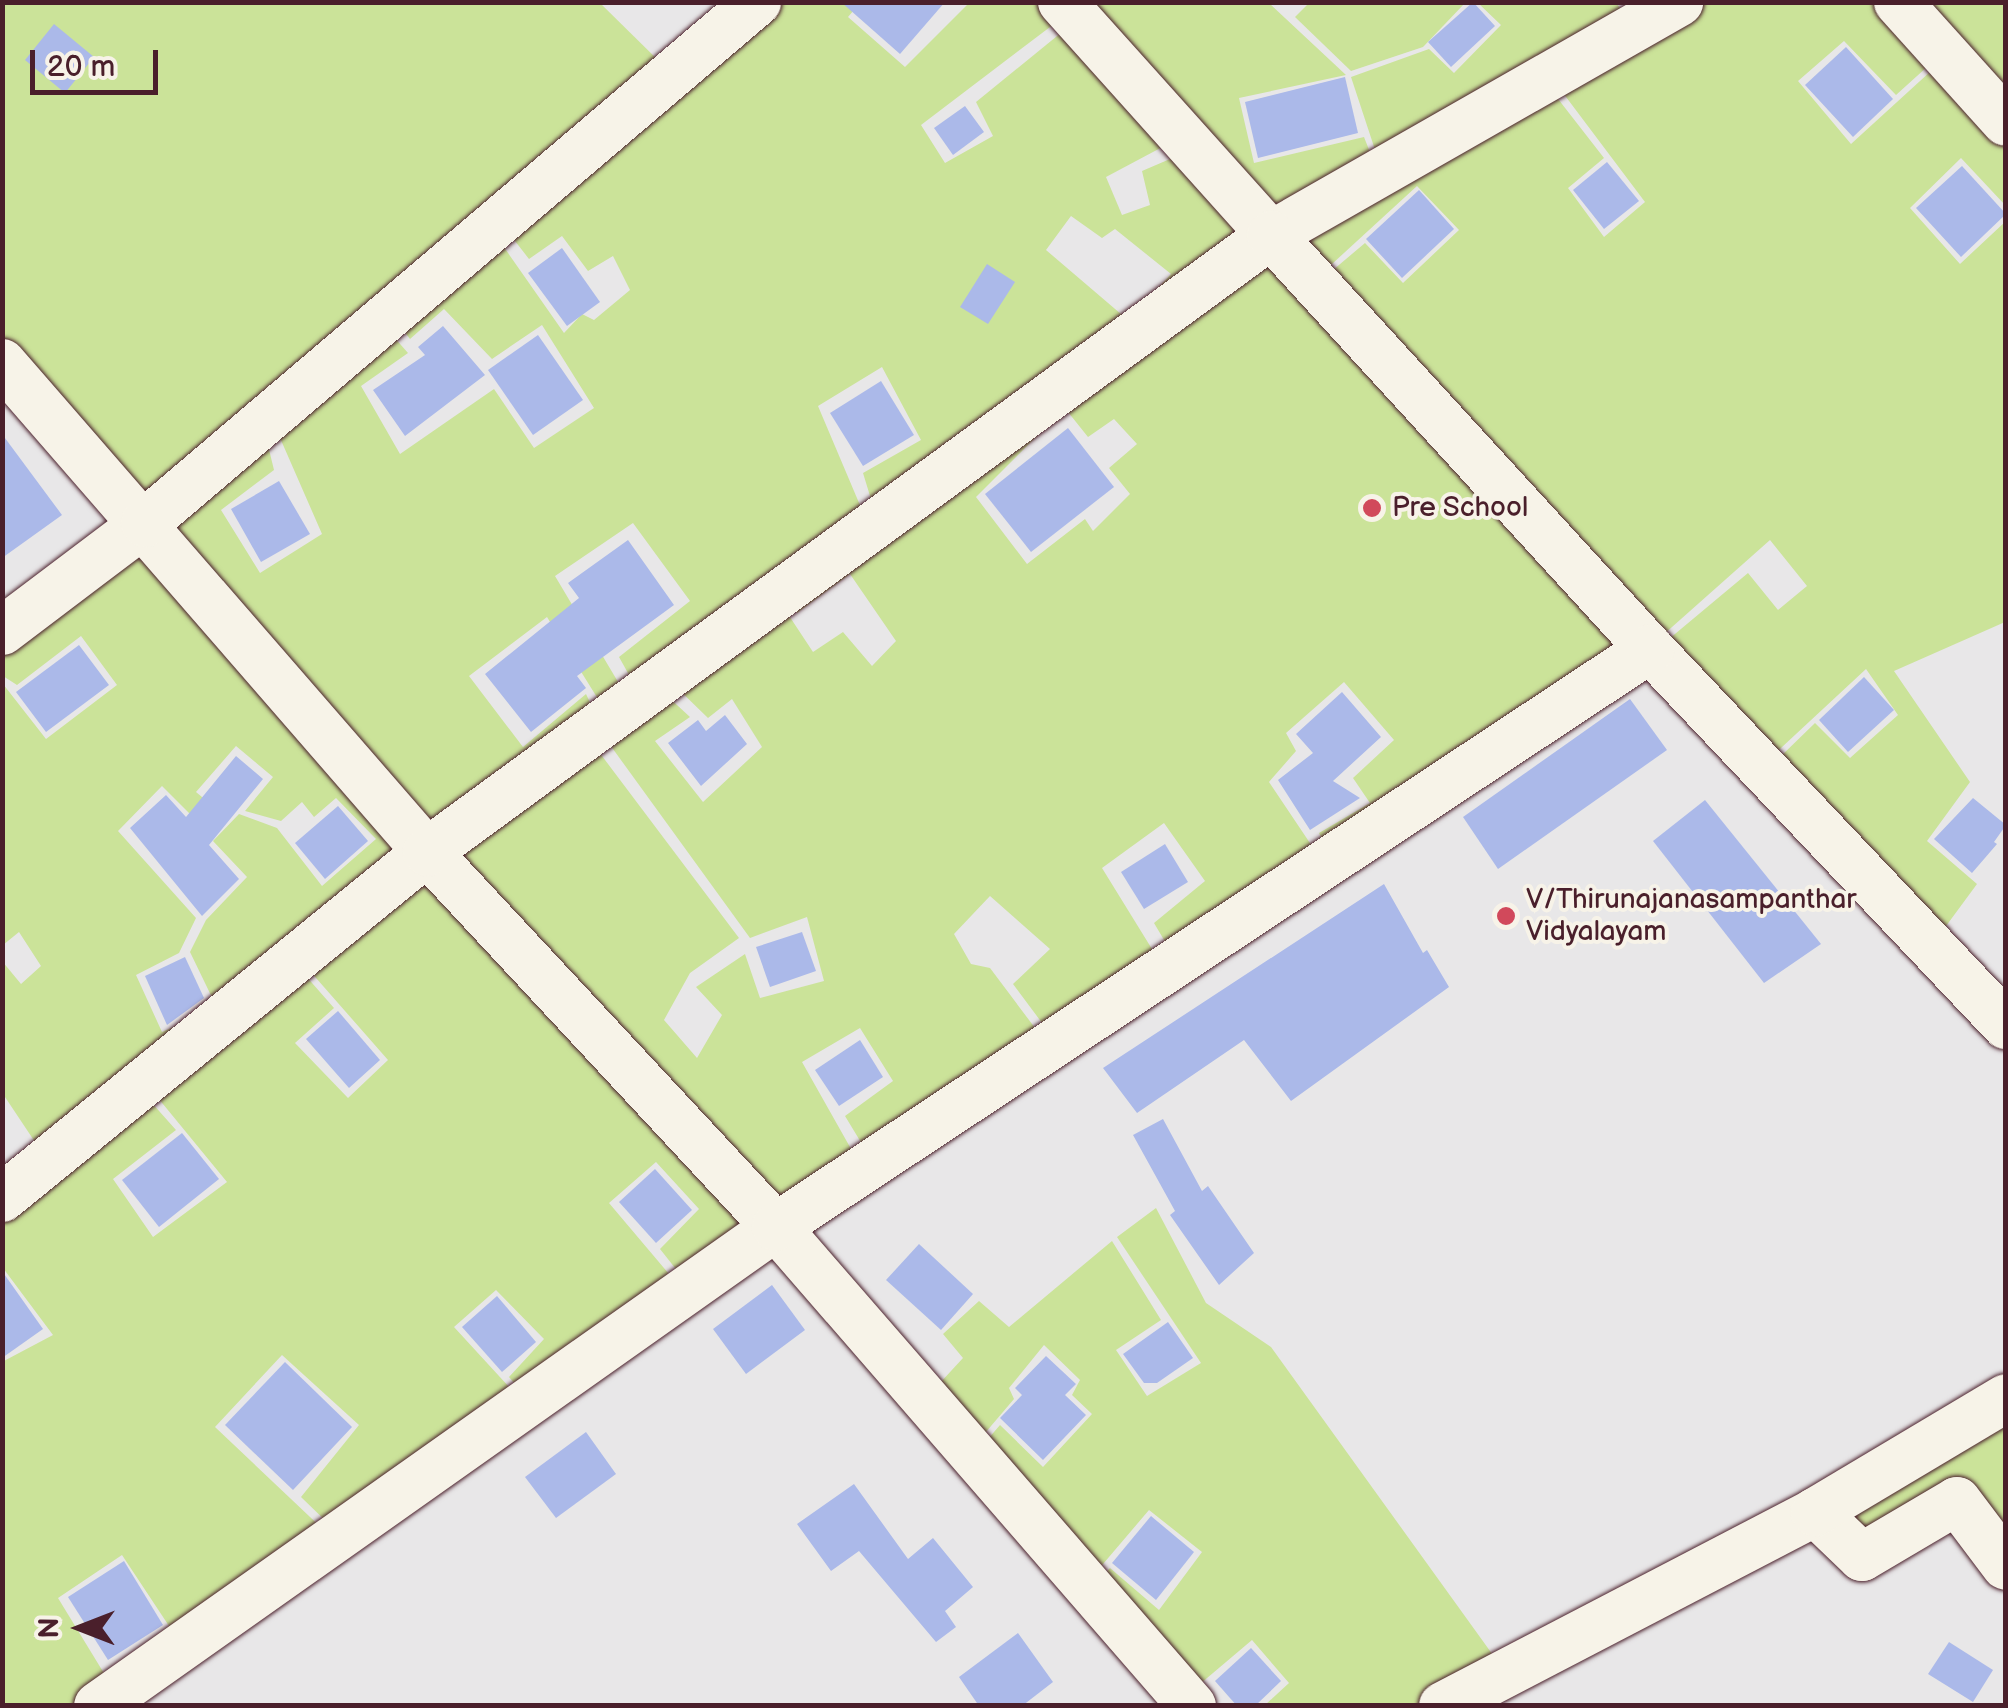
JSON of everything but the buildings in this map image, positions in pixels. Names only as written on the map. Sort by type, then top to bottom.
[{"type":"street","points":[[2,631],[145,523],[757,2]]},
{"type":"street","points":[[1062,2],[1650,649],[2006,1025]]},
{"type":"street","points":[[2,1198],[426,852],[1271,235],[1679,2]]},
{"type":"street","points":[[1898,2],[2006,122]]},
{"type":"street","points":[[2,363],[145,523],[426,852],[776,1227],[1192,1706]]},
{"type":"street","points":[[98,1706],[776,1227],[1650,649]]},
{"type":"street","points":[[1444,1706],[1816,1512],[2006,1398]]},
{"type":"street","points":[[1816,1512],[1862,1557],[1957,1501],[2006,1566]]},
{"type":"green space","points":[[1310,2],[1465,3],[1423,47],[1351,71],[1295,17]]},
{"type":"green space","points":[[2,3],[600,3],[664,66],[146,508],[3,353]]},
{"type":"green space","points":[[772,3],[860,3],[848,17],[905,67],[969,3],[1037,3],[1054,24],[921,125],[945,163],[993,136],[976,102],[1062,32],[1168,144],[1106,177],[1122,215],[1150,205],[1142,171],[1184,153],[1255,237],[1134,314],[1171,274],[1115,229],[1102,238],[1071,216],[1046,250],[1135,326],[874,509],[863,473],[921,440],[882,367],[818,406],[865,517],[638,691],[619,657],[690,601],[633,523],[555,576],[627,697],[603,707],[547,617],[469,676],[523,747],[586,694],[596,715],[431,835],[159,525],[265,433],[274,470],[221,510],[260,573],[322,534],[277,431],[386,328],[408,353],[361,386],[400,454],[494,389],[534,448],[594,408],[542,325],[492,359],[444,309],[410,339],[396,321],[494,233],[564,333],[582,314],[594,320],[630,290],[613,256],[588,271],[562,236],[529,259],[504,227]]},
{"type":"green space","points":[[1074,3],[1269,3],[1346,75],[1239,98],[1254,163],[1364,137],[1377,170],[1271,227]]},
{"type":"green space","points":[[1478,3],[1616,3],[1632,22],[1381,168],[1351,77],[1429,49],[1454,73],[1501,25]]},
{"type":"green space","points":[[1691,3],[1890,3],[1938,57],[1896,95],[1844,41],[1798,81],[1851,144],[1943,60],[2006,132],[2005,205],[1961,158],[1910,208],[1960,264],[2006,221],[2005,622],[1894,671],[1970,782],[1927,841],[1977,884],[1935,941],[1773,764],[1815,723],[1850,758],[1898,715],[1866,669],[1768,760],[1657,649],[1748,573],[1778,610],[1807,586],[1770,540],[1654,643],[1320,281],[1365,243],[1403,283],[1459,230],[1417,186],[1320,275],[1278,236],[1548,86],[1604,158],[1568,188],[1604,237],[1645,202],[1554,81]]},
{"type":"green space","points":[[1907,3],[2005,3],[2005,92]]},
{"type":"green space","points":[[1271,251],[1635,649],[1327,849],[1319,833],[1370,803],[1353,778],[1394,740],[1344,682],[1286,733],[1296,751],[1269,782],[1320,858],[1170,950],[1154,923],[1205,881],[1164,823],[1102,868],[1160,962],[1051,1035],[1013,984],[1050,949],[990,896],[954,934],[971,964],[990,968],[1041,1036],[865,1149],[845,1116],[893,1081],[860,1028],[802,1062],[859,1163],[774,1216],[446,852],[596,748],[739,938],[690,973],[664,1020],[697,1058],[722,1015],[696,987],[745,954],[760,998],[824,981],[807,917],[750,938],[605,738],[664,693],[690,717],[655,741],[703,802],[762,747],[732,699],[708,718],[672,683],[780,602],[813,652],[843,632],[872,666],[896,641],[850,574],[797,613],[790,594],[1059,414],[976,497],[1027,564],[1085,519],[1093,531],[1130,494],[1109,468],[1137,444],[1114,419],[1088,437],[1060,402]]},
{"type":"green space","points":[[143,532],[417,853],[220,1014],[190,952],[206,920],[247,877],[213,841],[239,814],[277,828],[322,886],[376,839],[336,798],[314,817],[302,802],[281,821],[245,811],[273,777],[236,746],[196,792],[226,817],[210,834],[162,786],[118,831],[196,918],[179,953],[136,975],[162,1032],[212,1010],[45,1157],[3,1094],[2,961],[21,984],[41,966],[19,932],[3,945],[3,684],[46,739],[117,685],[81,636],[17,685],[3,676],[3,637]]},
{"type":"green space","points":[[427,861],[766,1225],[687,1283],[660,1249],[699,1209],[656,1162],[609,1203],[680,1287],[526,1397],[509,1377],[544,1339],[496,1290],[454,1327],[522,1401],[334,1529],[301,1497],[359,1425],[282,1355],[215,1427],[328,1534],[109,1670],[169,1626],[122,1555],[58,1598],[113,1688],[89,1705],[3,1705],[2,1362],[53,1335],[3,1268],[3,1211],[143,1093],[176,1130],[113,1179],[153,1237],[227,1182],[149,1087],[298,967],[334,1008],[295,1043],[348,1098],[388,1060],[302,962]]},
{"type":"green space","points":[[1156,1208],[1206,1303],[1271,1347],[1503,1669],[1433,1705],[1265,1705],[1289,1683],[1252,1640],[1187,1695],[1090,1589],[1110,1568],[1159,1610],[1202,1552],[1149,1510],[1086,1584],[976,1453],[1000,1425],[1043,1467],[1092,1414],[1072,1395],[1080,1380],[1044,1345],[1009,1388],[1014,1399],[974,1446],[927,1397],[963,1358],[943,1334],[979,1301],[1009,1327],[1112,1241],[1161,1320],[1116,1350],[1147,1396],[1201,1363],[1117,1237]]},
{"type":"green space","points":[[2005,1417],[2005,1559],[1958,1495],[1863,1547],[1835,1524]]},
{"type":"place","name":"Pre School","points":[[1372,508]]},
{"type":"place","name":"V/Thirunajanasampanthar Vidyalayam","points":[[1506,916]]}]
